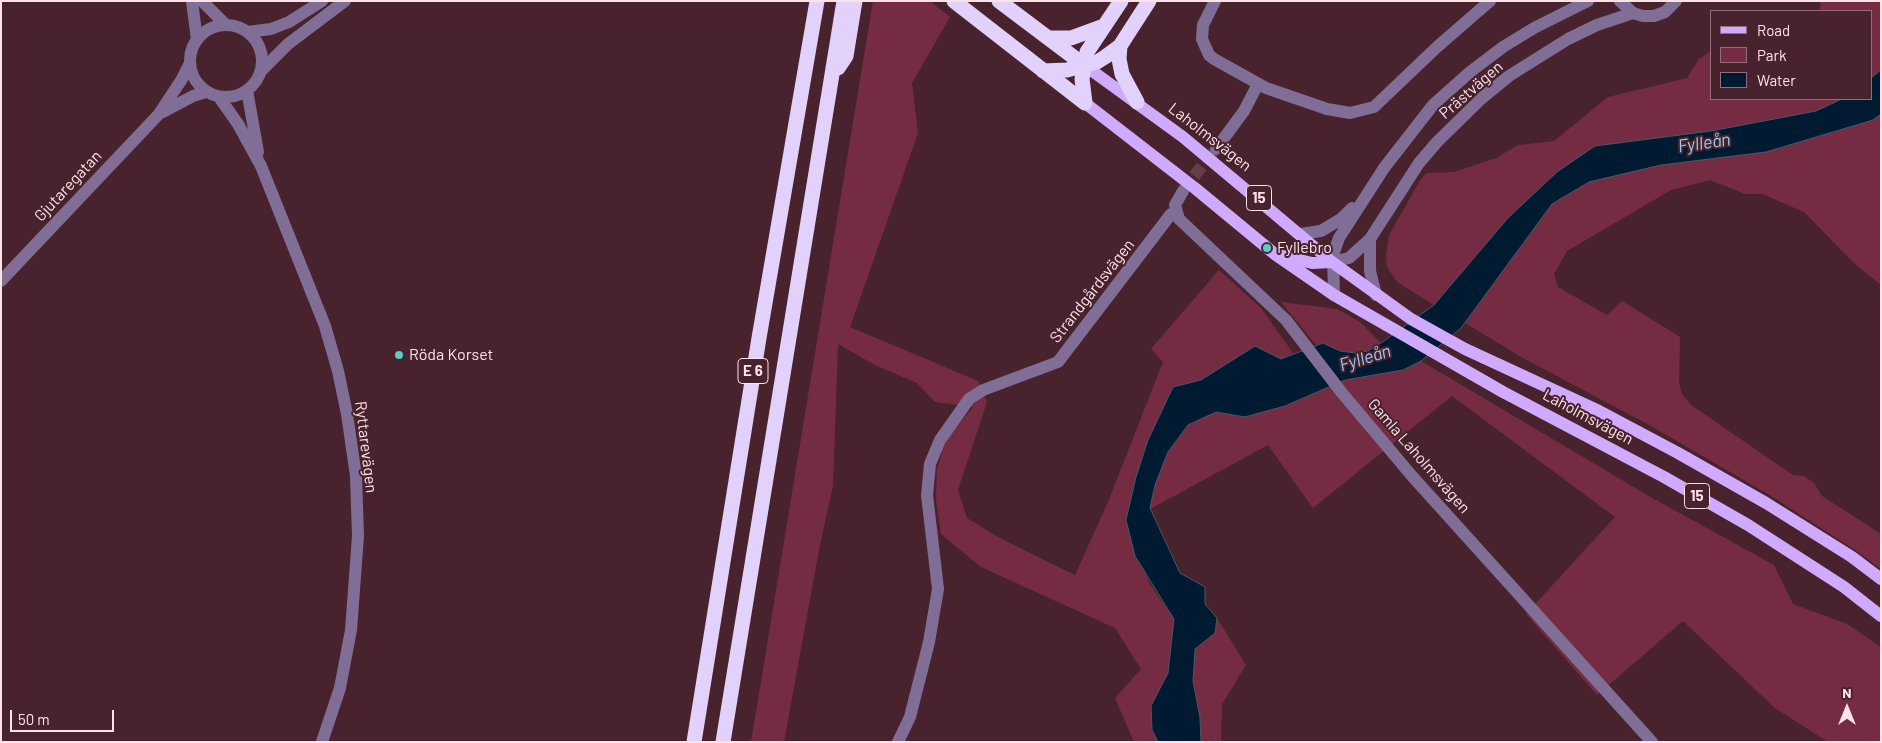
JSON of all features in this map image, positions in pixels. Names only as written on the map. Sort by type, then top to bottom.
[{"type":"highway","name":"E 6","points":[[694,742],[759,338],[817,1]]},
{"type":"highway","name":"E 6","points":[[723,742],[844,1]]},
{"type":"highway","points":[[831,80],[846,56],[855,1]]},
{"type":"highway","name":"Laholmsvägen","points":[[954,1],[1085,103]]},
{"type":"highway","name":"Laholmsvägen","points":[[999,1],[1084,65]]},
{"type":"highway","points":[[1085,103],[1082,80],[1089,45],[1121,1]]},
{"type":"highway","points":[[1043,71],[1067,70],[1097,62],[1120,46],[1149,1]]},
{"type":"highway","points":[[1049,38],[1071,38],[1101,27]]},
{"type":"highway","points":[[1120,46],[1119,59],[1122,74],[1137,102]]},
{"type":"main road","name":"Laholmsvägen","points":[[1084,65],[1137,102],[1240,182],[1332,262],[1376,295],[1449,340],[1599,412],[1678,453],[1774,508],[1852,557],[1881,579]]},
{"type":"main road","name":"Laholmsvägen","points":[[1085,103],[1276,254],[1334,295],[1503,392],[1664,477],[1748,525],[1844,587],[1881,616]]},
{"type":"main road","name":"Laholmsvägen","points":[[1276,254],[1312,263],[1332,262]]},
{"type":"street","points":[[192,1],[197,40]]},
{"type":"street","points":[[202,1],[226,25],[248,32],[271,29],[289,22],[322,1]]},
{"type":"street","points":[[226,25],[210,29],[197,40],[191,51],[190,63],[195,79],[206,92],[219,97],[239,95],[248,90],[260,72],[288,44],[345,1]]},
{"type":"street","points":[[1215,1],[1203,25],[1202,39],[1214,60],[1258,84],[1327,109],[1350,113],[1374,107],[1437,47],[1490,1]]},
{"type":"street","name":"Prästvägen","points":[[1334,295],[1332,262],[1339,238],[1365,196],[1411,131],[1433,105],[1454,85],[1504,47],[1534,28],[1578,4],[1588,1]]},
{"type":"street","points":[[1620,1],[1633,13]]},
{"type":"street","name":"Prästvägen","points":[[1332,262],[1349,258],[1370,239],[1419,163],[1437,142],[1482,98],[1509,76],[1568,39],[1597,25],[1633,13],[1654,16],[1665,12],[1676,1]]},
{"type":"street","points":[[248,32],[260,50],[260,72]]},
{"type":"street","name":"Gjutaregatan","points":[[1,280],[159,114],[190,63]]},
{"type":"street","points":[[1216,149],[1244,111],[1258,84]]},
{"type":"street","name":"Ryttarevägen","points":[[248,90],[250,113],[262,166]]},
{"type":"street","name":"Gjutaregatan","points":[[159,114],[179,102],[206,92]]},
{"type":"street","name":"Ryttarevägen","points":[[219,97],[238,124],[262,166],[325,326],[340,379],[356,476],[358,536],[351,630],[340,688],[322,742]]},
{"type":"street","points":[[1175,212],[1175,205],[1183,191]]},
{"type":"street","name":"Prästvägen","points":[[1300,234],[1321,231],[1330,226],[1365,196]]},
{"type":"street","name":"Gamla Laholmsvägen","points":[[1175,212],[1186,227],[1261,295],[1300,338],[1342,393],[1412,476],[1652,742]]},
{"type":"street","name":"Strandgårdsvägen","points":[[898,742],[910,717],[930,642],[938,589],[927,495],[930,464],[940,440],[970,399],[983,390],[1058,362],[1171,214],[1175,212]]},
{"type":"street","points":[[1370,239],[1370,271],[1376,295]]},
{"type":"green space","points":[[873,1],[930,1],[950,17],[912,83],[918,133],[850,327],[978,381],[987,402],[958,490],[967,518],[998,537],[1075,575],[1108,502],[1163,362],[1151,349],[1219,270],[1261,308],[1293,353],[1281,359],[1255,346],[1201,380],[1174,387],[1148,440],[1136,477],[1126,520],[1149,583],[1174,619],[1168,673],[1151,706],[1152,730],[1158,742],[1134,742],[1115,698],[1141,669],[1115,628],[981,567],[941,534],[936,499],[937,469],[946,439],[973,407],[935,402],[917,383],[875,365],[838,344],[833,485],[819,550],[784,742],[751,742]]},
{"type":"green space","points":[[1821,1],[1881,1],[1881,70],[1872,77],[1872,10],[1819,10]]},
{"type":"green space","points":[[1710,52],[1710,100],[1840,100],[1816,111],[1711,131],[1595,146],[1508,218],[1434,305],[1397,282],[1387,267],[1386,255],[1389,235],[1421,179],[1427,173],[1454,172],[1496,158],[1518,145],[1554,141],[1608,97],[1687,78],[1699,59]]},
{"type":"green space","points":[[1881,114],[1881,285],[1855,264],[1804,212],[1762,194],[1745,194],[1710,180],[1671,190],[1567,251],[1554,274],[1558,287],[1607,315],[1622,301],[1680,337],[1679,383],[1682,394],[1691,405],[1793,475],[1804,476],[1814,483],[1822,496],[1881,534],[1881,569],[1773,497],[1651,426],[1523,358],[1465,323],[1552,204],[1589,182],[1661,165],[1766,152],[1873,120]]},
{"type":"green space","points":[[1281,302],[1337,309],[1360,322],[1381,343],[1368,351],[1355,353],[1340,351],[1323,343],[1316,345]]},
{"type":"green space","points":[[1421,361],[1654,499],[1774,565],[1793,604],[1847,624],[1881,647],[1881,742],[1828,742],[1775,708],[1683,621],[1597,695],[1526,614],[1615,517],[1452,396],[1313,508],[1268,445],[1150,509],[1155,485],[1168,452],[1188,425],[1216,412],[1245,417],[1285,406],[1345,380],[1403,370]]},
{"type":"green space","points":[[1217,618],[1246,665],[1222,704],[1221,742],[1201,742],[1200,718],[1193,681],[1195,649],[1215,633]]},
{"type":"water","name":"Fylleån","points":[[1881,70],[1881,114],[1873,120],[1766,152],[1661,165],[1589,182],[1552,204],[1461,328],[1421,361],[1403,370],[1345,380],[1285,406],[1245,417],[1216,412],[1188,425],[1168,452],[1155,485],[1150,508],[1180,573],[1205,587],[1205,604],[1217,618],[1215,633],[1195,649],[1193,681],[1200,718],[1201,742],[1158,742],[1152,730],[1151,706],[1168,673],[1174,619],[1135,556],[1126,520],[1136,477],[1148,440],[1173,387],[1201,380],[1255,346],[1281,359],[1323,343],[1340,351],[1355,353],[1368,351],[1434,305],[1508,218],[1557,172],[1595,146],[1711,131],[1816,111],[1840,100],[1872,100],[1872,77]]},
{"type":"tunnel","points":[[1183,190],[1214,151]]},
{"type":"place","name":"Fyllebro","points":[[1267,248]]},
{"type":"place","name":"Röda Korset","points":[[399,355]]}]
